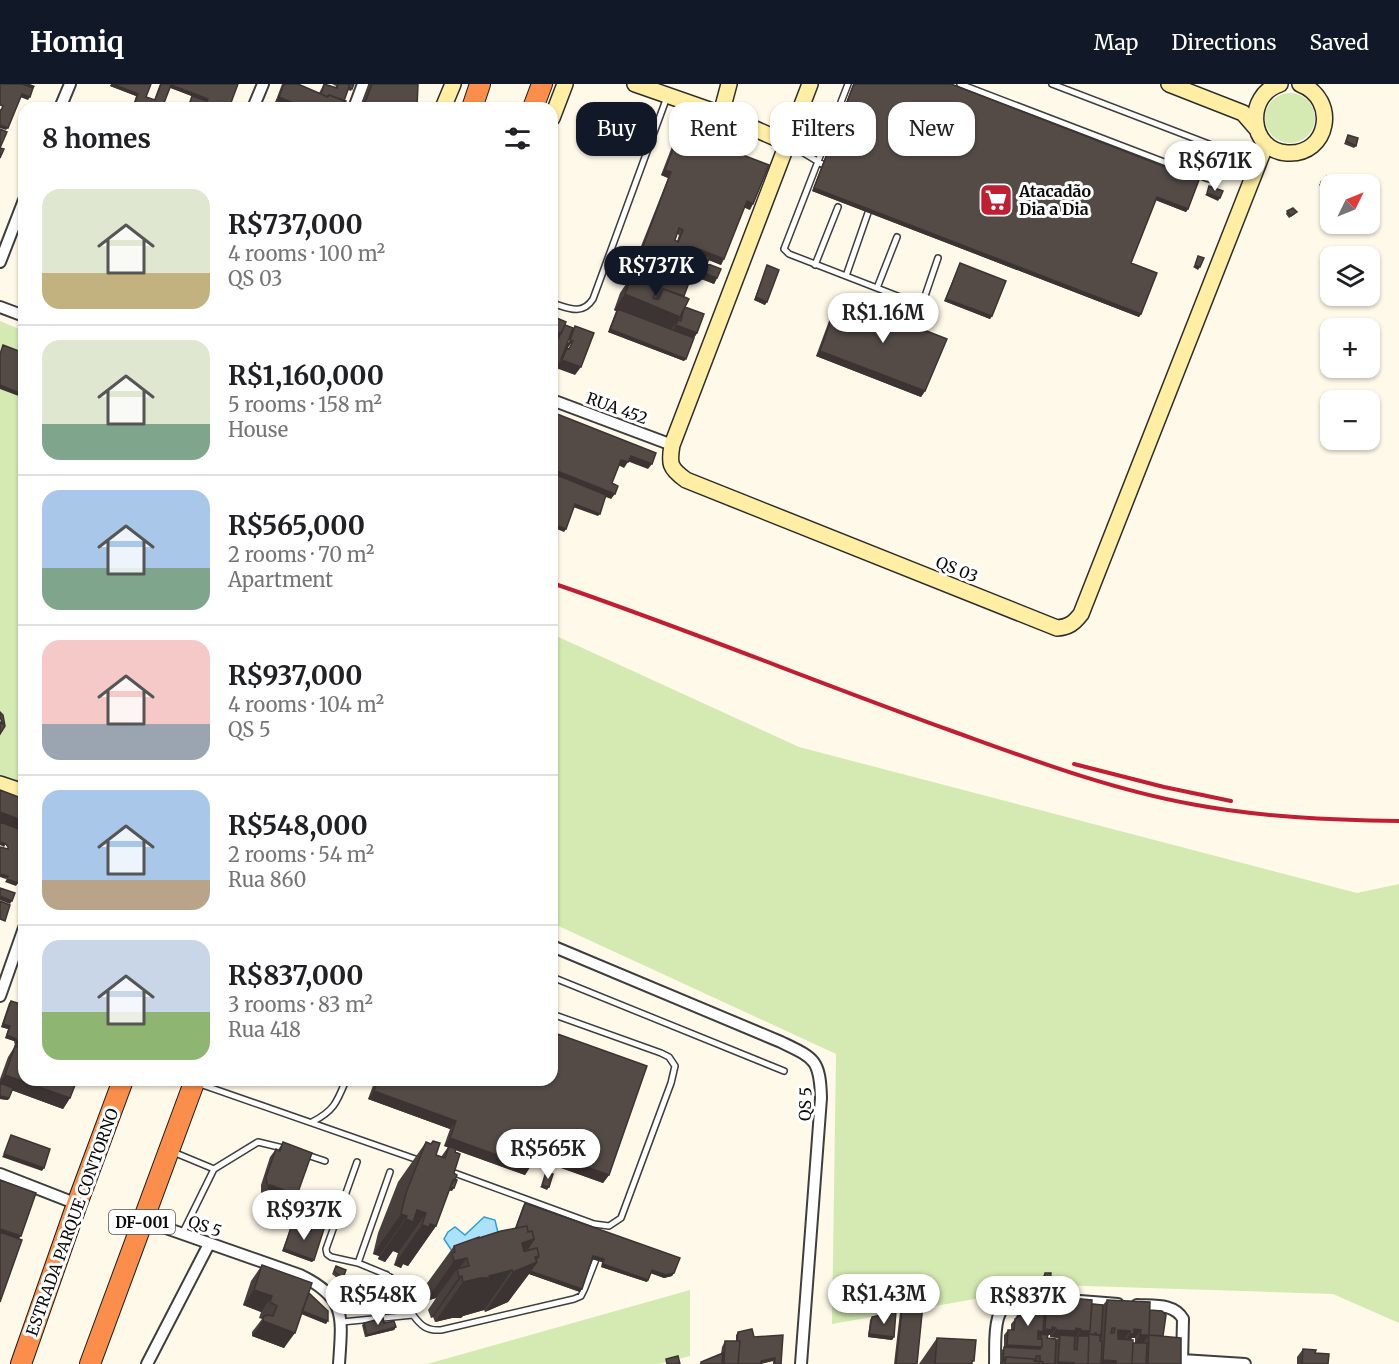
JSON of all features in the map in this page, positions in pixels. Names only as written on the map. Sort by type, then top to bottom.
[{"type":"highway","points":[[474,102],[480,84]]},
{"type":"highway","points":[[535,102],[542,84]]},
{"type":"highway","name":"ESTRADA PARQUE CONTORNO","points":[[21,1364],[121,1086]]},
{"type":"highway","name":"DF-001","points":[[90,1364],[192,1086]]},
{"type":"street","points":[[62,102],[69,84]]},
{"type":"street","points":[[256,102],[263,84]]},
{"type":"street","points":[[356,102],[363,84]]},
{"type":"street","points":[[446,102],[453,84]]},
{"type":"street","points":[[558,102],[565,84]]},
{"type":"street","points":[[724,102],[729,84]]},
{"type":"street","points":[[803,102],[810,84]]},
{"type":"street","points":[[1169,84],[1243,113],[1266,144],[1287,153],[1299,152],[1310,147],[1319,138],[1324,128],[1325,116],[1318,89],[1300,84]]},
{"type":"street","points":[[1254,84],[1277,85]]},
{"type":"street","points":[[641,85],[685,102]]},
{"type":"street","points":[[1256,128],[1257,104],[1264,93],[1277,85]]},
{"type":"street","name":"QS 03","points":[[672,445],[669,462],[673,469],[686,480],[1057,628],[1067,627],[1081,614],[1266,144]]},
{"type":"street","points":[[672,445],[782,156]]},
{"type":"street","points":[[0,262],[18,216]]},
{"type":"street","points":[[0,307],[18,314]]},
{"type":"street","name":"RUA 452","points":[[558,402],[672,445]]},
{"type":"street","points":[[0,784],[18,790]]},
{"type":"street","points":[[0,996],[18,945]]},
{"type":"street","name":"QS 5","points":[[558,949],[781,1042],[807,1054],[814,1060],[818,1069],[821,1098],[801,1364]]},
{"type":"street","points":[[0,1174],[77,1204]]},
{"type":"street","name":"QS 5","points":[[143,1220],[300,1275],[323,1289],[333,1299]]},
{"type":"street","points":[[147,1364],[209,1244]]},
{"type":"street","points":[[995,1364],[998,1315],[1002,1306],[1015,1299],[1023,1298],[1175,1309],[1184,1319],[1182,1362],[1245,1364]]},
{"type":"street","points":[[333,1299],[342,1322],[339,1364]]},
{"type":"lane","points":[[848,84],[784,249],[789,255],[913,302],[922,300],[938,258]]},
{"type":"lane","points":[[960,84],[1206,178],[1210,179],[1215,175],[1222,152],[1214,146],[1052,84]]},
{"type":"lane","points":[[558,305],[580,311],[586,309],[593,299],[667,96]]},
{"type":"lane","points":[[807,156],[837,173]]},
{"type":"lane","points":[[846,276],[872,200]]},
{"type":"lane","points":[[815,265],[838,207]]},
{"type":"lane","points":[[877,288],[897,237]]},
{"type":"lane","points":[[558,978],[784,1071]]},
{"type":"lane","points":[[448,1171],[594,1224],[609,1226],[621,1218],[656,1126],[675,1066],[669,1057],[661,1053],[558,1016]]},
{"type":"lane","points":[[208,1086],[425,1163]]},
{"type":"lane","points":[[312,1122],[323,1117],[336,1105],[344,1086]]},
{"type":"lane","points":[[182,1234],[214,1169],[258,1142],[325,1161]]},
{"type":"lane","points":[[168,1151],[214,1169]]},
{"type":"lane","points":[[357,1162],[326,1249],[327,1254],[358,1263],[398,1282],[413,1315],[421,1326],[431,1331],[581,1296],[599,1252]]},
{"type":"lane","points":[[358,1263],[390,1172]]},
{"type":"lane","points":[[588,1248],[609,1255]]},
{"type":"lane","points":[[333,1299],[387,1275]]},
{"type":"lane","points":[[342,1322],[413,1315]]},
{"type":"green space","points":[[1290,93],[1304,97],[1311,104],[1315,118],[1311,132],[1304,139],[1290,143],[1276,139],[1269,132],[1265,118],[1269,104],[1276,97]]},
{"type":"green space","points":[[0,321],[18,328],[18,787],[0,780]]},
{"type":"green space","points":[[558,637],[799,747],[1357,893],[1399,884],[1399,1323],[1333,1294],[1056,1285],[832,1324],[836,1054],[558,926]]},
{"type":"green space","points":[[690,1290],[690,1356],[659,1364],[427,1364]]},
{"type":"water","points":[[484,1217],[495,1220],[499,1237],[452,1251],[444,1239],[448,1232],[455,1227],[465,1235]]},
{"type":"building","points":[[0,84],[22,84],[33,88],[30,97],[22,94],[8,128],[0,125],[0,110],[3,106],[0,105]]},
{"type":"building","points":[[113,84],[151,84],[146,97],[155,100],[161,84],[238,84],[231,102],[190,102],[192,96],[207,101],[208,99],[171,85],[164,102],[135,102],[138,94]]},
{"type":"building","points":[[284,84],[298,84],[328,97],[329,95],[346,101],[291,102],[279,97]]},
{"type":"building","points":[[324,84],[337,88],[338,84],[350,84],[344,101],[321,94]]},
{"type":"building","points":[[372,84],[418,84],[417,102],[365,102]]},
{"type":"building","name":"Atacadão Dia a Dia","points":[[854,84],[951,84],[1199,180],[1188,209],[1157,197],[1131,263],[1157,273],[1141,314],[814,188],[826,156],[876,156],[876,102],[847,102]]},
{"type":"building","points":[[0,129],[7,132],[0,148]]},
{"type":"building","points":[[1348,135],[1358,138],[1356,146],[1346,141]]},
{"type":"building","points":[[670,156],[745,156],[769,165],[753,204],[747,201],[724,259],[699,249],[696,251],[695,259],[721,269],[717,278],[642,249],[671,172],[665,170]],"holes":[[[679,228],[683,230],[678,242],[675,240]]]},
{"type":"building","points":[[1209,186],[1223,191],[1220,198],[1207,193]]},
{"type":"building","points":[[1293,208],[1297,212],[1291,216],[1287,211]]},
{"type":"building","points":[[640,252],[693,272],[684,296],[663,289],[656,299],[653,298],[658,286],[634,277],[631,277],[628,282]]},
{"type":"building","points":[[697,252],[710,257],[707,263],[695,259]]},
{"type":"building","points":[[1198,256],[1204,258],[1200,267],[1195,265]]},
{"type":"building","points":[[960,263],[1006,281],[992,316],[946,299]]},
{"type":"building","points":[[767,265],[779,270],[767,302],[756,297]]},
{"type":"building","points":[[631,277],[658,286],[653,298],[659,299],[663,289],[689,299],[680,317],[625,294]]},
{"type":"building","points":[[839,297],[947,339],[925,391],[820,351]]},
{"type":"building","points":[[685,307],[704,314],[697,333],[676,325],[678,320],[681,321]]},
{"type":"building","points":[[618,309],[694,338],[686,359],[610,329]]},
{"type":"building","points":[[558,319],[566,322],[561,334],[558,333]]},
{"type":"building","points":[[565,325],[573,328],[558,367],[558,339]]},
{"type":"building","points":[[575,326],[594,333],[581,367],[562,360],[573,341],[570,340]]},
{"type":"building","points":[[3,345],[18,351],[18,392],[0,385],[0,354]]},
{"type":"building","points":[[558,414],[656,453],[652,464],[631,456],[628,462],[621,460],[612,483],[618,486],[615,494],[558,471]]},
{"type":"building","points":[[558,475],[606,495],[600,514],[575,504],[566,529],[558,526]]},
{"type":"building","points":[[0,712],[3,715],[5,726],[0,734],[0,722],[3,724]]},
{"type":"building","points":[[0,790],[18,797],[18,819],[0,812]]},
{"type":"building","points":[[0,822],[18,829],[18,883],[0,874],[0,847],[8,849],[8,847],[0,842]]},
{"type":"building","points":[[0,888],[15,893],[12,901],[0,896]]},
{"type":"building","points":[[0,901],[10,905],[5,921],[0,919]]},
{"type":"building","points":[[11,1001],[18,1003],[17,1043],[16,1039],[7,1035],[10,1026],[3,1024]]},
{"type":"building","points":[[558,1034],[647,1066],[609,1175],[536,1149],[530,1167],[450,1138],[456,1121],[374,1091],[376,1086],[558,1086]]},
{"type":"building","points":[[15,1046],[18,1047],[18,1080],[5,1075]]},
{"type":"building","points":[[0,1083],[13,1088],[9,1098],[0,1096]]},
{"type":"building","points":[[36,1086],[75,1086],[70,1098]]},
{"type":"building","points":[[11,1135],[50,1149],[44,1168],[4,1154]]},
{"type":"building","points":[[433,1141],[440,1143],[436,1155],[445,1158],[449,1146],[460,1154],[454,1173],[457,1175],[436,1226],[430,1224],[429,1227],[422,1225],[426,1213],[417,1210],[413,1222],[401,1214],[406,1193],[426,1142],[431,1144]]},
{"type":"building","points":[[283,1142],[312,1153],[297,1195],[270,1185],[269,1187],[267,1184],[266,1177],[276,1149],[280,1151]]},
{"type":"building","points":[[546,1172],[553,1174],[549,1187],[542,1185]]},
{"type":"building","points":[[455,1179],[457,1180],[454,1188],[450,1187]]},
{"type":"building","points":[[0,1180],[36,1193],[21,1236],[0,1229]]},
{"type":"building","points":[[525,1203],[680,1258],[674,1273],[666,1275],[652,1270],[648,1280],[603,1264],[604,1259],[593,1256],[582,1289],[530,1271],[539,1256],[537,1248],[526,1251],[534,1239],[532,1231],[528,1232],[527,1226],[516,1228]]},
{"type":"building","points":[[292,1224],[311,1231],[313,1225],[324,1229],[314,1260],[284,1249]]},
{"type":"building","points":[[527,1226],[528,1232],[532,1231],[534,1239],[522,1243],[524,1251],[537,1248],[539,1256],[535,1257],[537,1262],[513,1272],[512,1270],[489,1276],[490,1278],[463,1282],[457,1269],[469,1266],[467,1258],[454,1261],[452,1253],[455,1252],[454,1246],[479,1237]]},
{"type":"building","points":[[0,1232],[22,1240],[0,1302]]},
{"type":"building","points":[[262,1265],[312,1283],[295,1333],[263,1321],[263,1317],[267,1315],[273,1316],[277,1306],[270,1302],[272,1296],[254,1290]]},
{"type":"building","points":[[336,1266],[346,1270],[343,1278],[334,1271]]},
{"type":"building","points":[[1045,1273],[1051,1273],[1050,1285],[1044,1285]]},
{"type":"building","points":[[309,1293],[328,1311],[328,1321],[302,1311]]},
{"type":"building","points":[[1047,1296],[1092,1300],[1090,1331],[1081,1331],[1076,1328],[1075,1331],[1056,1330],[1052,1327],[1052,1330],[1045,1329]]},
{"type":"building","points":[[1034,1299],[1045,1300],[1043,1332],[1038,1331],[1038,1339],[1042,1339],[1042,1347],[1007,1345],[1008,1330],[1014,1330],[1015,1319],[1020,1315],[1021,1309],[1034,1308]]},
{"type":"building","points":[[1107,1300],[1150,1302],[1149,1335],[1140,1335],[1141,1330],[1134,1329],[1134,1334],[1130,1334],[1130,1331],[1118,1330],[1118,1339],[1133,1340],[1132,1364],[1116,1364],[1116,1361],[1103,1360]]},
{"type":"building","points":[[923,1304],[917,1364],[896,1364],[902,1310]]},
{"type":"building","points":[[1092,1304],[1103,1305],[1101,1338],[1096,1333],[1086,1336],[1090,1331]]},
{"type":"building","points":[[1150,1310],[1162,1311],[1166,1315],[1163,1336],[1149,1335]]},
{"type":"building","points":[[896,1311],[894,1337],[869,1334],[872,1317]]},
{"type":"building","points":[[383,1318],[384,1323],[394,1321],[396,1327],[367,1335],[364,1323]]},
{"type":"building","points":[[752,1329],[754,1337],[783,1335],[781,1364],[775,1364],[775,1358],[761,1361],[761,1364],[738,1364],[740,1341],[737,1341],[738,1332]]},
{"type":"building","points":[[1041,1334],[1048,1335],[1047,1338],[1056,1339],[1055,1364],[1043,1364],[1040,1356],[1036,1356],[1036,1361],[1006,1357],[1003,1361],[1004,1347],[1040,1349],[1042,1347]]},
{"type":"building","points":[[1088,1334],[1100,1335],[1101,1364],[1088,1364]]},
{"type":"building","points":[[1060,1335],[1075,1336],[1074,1349],[1077,1350],[1078,1336],[1089,1336],[1088,1364],[1058,1362]]},
{"type":"building","points":[[1149,1335],[1181,1338],[1181,1364],[1148,1364]]},
{"type":"building","points":[[937,1338],[976,1340],[972,1364],[935,1364]]},
{"type":"building","points":[[725,1341],[740,1341],[738,1364],[724,1364]]},
{"type":"building","points":[[1133,1343],[1147,1343],[1146,1364],[1132,1364]]},
{"type":"building","points":[[1303,1349],[1329,1354],[1328,1364],[1302,1364]]},
{"type":"building","points":[[723,1353],[722,1364],[701,1364],[701,1362]]},
{"type":"building","points":[[678,1356],[680,1364],[667,1364],[666,1359]]},
{"type":"building","points":[[1006,1357],[1034,1359],[1043,1364],[1005,1364]]},
{"type":"railway","points":[[558,585],[902,713],[1070,772],[1130,790],[1160,798],[1242,812],[1321,819],[1399,821]]},
{"type":"railway","points":[[1074,764],[1231,801]]},
{"type":"place","name":"Atacadão Dia a Dia","points":[[996,200]]}]
